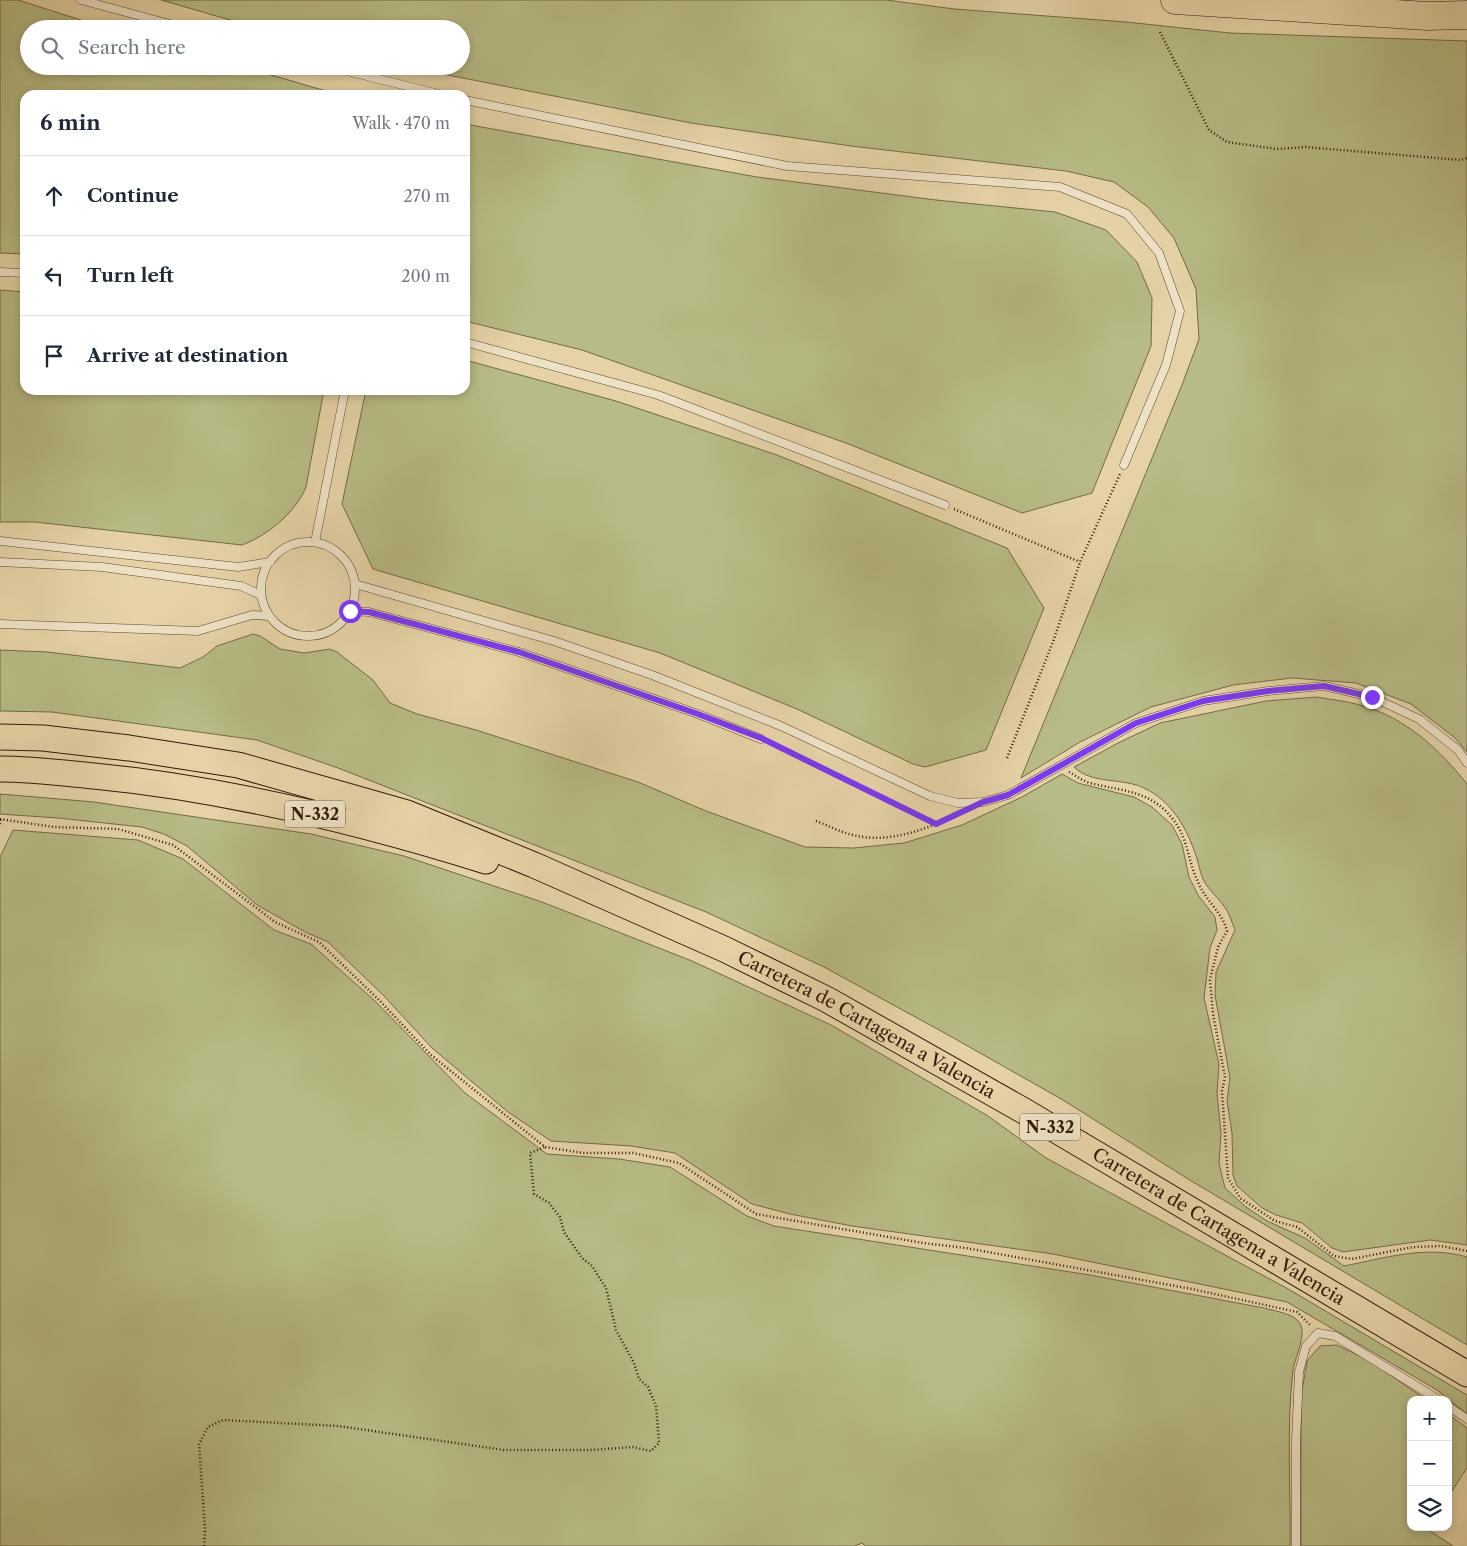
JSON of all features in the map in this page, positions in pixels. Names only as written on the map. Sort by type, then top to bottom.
[{"type":"highway","points":[[1175,0],[1427,16],[1467,15]]},
{"type":"highway","name":"Carretera de Cartagena a Valencia","points":[[0,737],[43,738],[129,748],[229,764],[330,790],[407,813],[622,904],[778,974],[933,1058],[1467,1374]]},
{"type":"highway","name":"Carretera de Cartagena a Valencia","points":[[0,769],[121,778],[258,801],[389,830],[622,904]]},
{"type":"lane","points":[[81,0],[155,20]]},
{"type":"lane","points":[[354,75],[399,90]]},
{"type":"lane","points":[[470,101],[787,166],[1060,187],[1127,214],[1159,253],[1180,311],[1166,365],[1124,465]]},
{"type":"lane","points":[[0,272],[20,273]]},
{"type":"lane","points":[[470,343],[658,395],[945,505]]},
{"type":"lane","points":[[315,542],[344,395]]},
{"type":"lane","points":[[0,541],[238,567],[270,562]]},
{"type":"lane","points":[[315,542],[330,547],[342,556],[351,569],[355,584],[354,600],[350,611],[336,628],[322,634],[307,636],[292,634],[269,616],[261,595],[264,572],[278,552],[290,545],[315,542]]},
{"type":"lane","points":[[0,562],[102,567],[241,586],[261,595]]},
{"type":"lane","points":[[355,584],[554,641],[652,675],[781,726],[930,796],[958,803],[983,802],[1008,795],[1136,723],[1203,701],[1268,691],[1324,686],[1372,697],[1419,718],[1458,750],[1467,763]]},
{"type":"lane","points":[[350,611],[369,612],[519,652],[698,714],[761,738]]},
{"type":"lane","points":[[0,624],[198,631],[252,614],[269,616]]},
{"type":"lane","points":[[1296,1546],[1299,1372],[1306,1346],[1318,1333],[1336,1336],[1433,1396]]},
{"type":"lane","points":[[1452,1409],[1467,1419]]},
{"type":"path","points":[[1160,32],[1209,130],[1227,142],[1278,149],[1305,146],[1348,152],[1461,160],[1467,158]]},
{"type":"path","points":[[1007,758],[1053,642],[1080,562],[1124,465]]},
{"type":"path","points":[[945,505],[1080,562]]},
{"type":"path","points":[[761,738],[936,824]]},
{"type":"path","points":[[1057,766],[1088,782],[1138,792],[1153,800],[1176,824],[1186,843],[1198,883],[1224,919],[1227,931],[1218,948],[1210,980],[1213,1014],[1225,1077],[1222,1091],[1228,1178],[1240,1198],[1275,1221],[1297,1227],[1334,1256],[1352,1259],[1413,1247],[1441,1246],[1467,1250]]},
{"type":"path","points":[[816,821],[850,835],[883,838],[922,831],[983,802]]},
{"type":"path","points":[[0,824],[1,819],[54,827],[118,829],[173,845],[275,922],[319,942],[379,1000],[431,1055],[545,1147],[583,1153],[633,1153],[679,1164],[756,1214],[923,1243],[966,1248],[1192,1289],[1297,1312],[1318,1333]]},
{"type":"path","points":[[204,1546],[205,1529],[199,1444],[208,1427],[223,1420],[338,1426],[504,1450],[592,1450],[633,1447],[651,1451],[659,1443],[656,1406],[648,1387],[639,1379],[634,1363],[616,1330],[606,1288],[592,1266],[582,1258],[564,1232],[560,1217],[549,1203],[534,1194],[530,1153],[545,1147]]},
{"type":"green space","points":[[0,0],[18,0],[81,20],[20,20],[20,75],[271,75],[323,90],[20,90],[20,254],[0,253]]},
{"type":"green space","points":[[161,0],[887,0],[954,9],[1126,22],[1230,33],[1467,41],[1467,752],[1455,738],[1411,704],[1356,683],[1292,678],[1233,685],[1151,707],[1080,742],[1021,778],[1182,385],[1199,339],[1196,289],[1174,238],[1148,207],[1114,182],[1066,171],[851,146],[691,123],[448,75],[470,75],[470,20],[230,20]]},
{"type":"green space","points":[[470,125],[757,177],[936,200],[1055,212],[1106,230],[1137,262],[1152,298],[1151,346],[1092,493],[1022,513],[846,443],[582,350],[470,322]]},
{"type":"green space","points":[[0,290],[20,292],[20,395],[323,395],[306,487],[295,505],[280,522],[261,536],[242,545],[35,522],[0,522]]},
{"type":"green space","points":[[470,361],[616,401],[777,455],[1007,548],[1044,608],[986,750],[925,767],[913,764],[797,709],[660,653],[373,569],[342,504],[365,395],[470,395]]},
{"type":"green space","points":[[253,634],[260,636],[280,649],[304,653],[330,649],[337,652],[373,680],[390,703],[417,714],[476,730],[638,782],[706,811],[805,847],[854,848],[904,843],[962,825],[1022,797],[1062,774],[1078,783],[1134,797],[1152,807],[1172,825],[1182,844],[1189,877],[1198,895],[1215,917],[1217,930],[1210,948],[1204,998],[1219,1064],[1217,1094],[1221,1133],[1219,1163],[1225,1188],[1246,1207],[1267,1221],[1305,1238],[1344,1266],[1390,1256],[1421,1252],[1436,1252],[1467,1257],[1467,1345],[1188,1179],[1063,1100],[824,967],[706,912],[338,768],[257,740],[52,712],[0,711],[0,650],[47,652],[180,668],[203,657],[217,646]]},
{"type":"green space","points":[[1317,697],[1357,704],[1394,718],[1434,748],[1467,784],[1467,1245],[1430,1240],[1343,1252],[1332,1248],[1302,1223],[1276,1215],[1262,1208],[1237,1186],[1233,1175],[1232,1133],[1227,1101],[1230,1078],[1215,995],[1216,972],[1235,930],[1231,919],[1226,909],[1203,879],[1195,853],[1181,823],[1162,800],[1155,794],[1137,785],[1099,779],[1081,773],[1074,767],[1160,723],[1266,701]]},
{"type":"green space","points":[[0,794],[94,802],[311,834],[404,856],[542,902],[692,961],[831,1025],[988,1116],[1046,1158],[1290,1290],[1467,1395],[1467,1414],[1452,1402],[1452,1396],[1444,1396],[1287,1302],[1053,1254],[852,1226],[790,1214],[752,1204],[675,1153],[631,1146],[551,1141],[508,1112],[432,1048],[384,996],[328,942],[305,932],[257,905],[187,846],[164,834],[142,827],[0,814]]},
{"type":"green space","points":[[13,830],[138,840],[183,859],[274,930],[311,944],[374,1000],[465,1093],[547,1154],[619,1159],[670,1167],[747,1216],[774,1226],[1090,1275],[1264,1308],[1292,1316],[1299,1322],[1302,1339],[1294,1364],[1291,1392],[1289,1436],[1290,1546],[865,1546],[862,1543],[855,1546],[0,1546],[0,857]]},
{"type":"green space","points":[[1337,1345],[1368,1360],[1421,1396],[1407,1396],[1407,1531],[1430,1531],[1453,1546],[1301,1546],[1301,1397],[1307,1361],[1320,1346]]},
{"type":"green space","points":[[1452,1417],[1467,1428],[1467,1468],[1452,1491]]},
{"type":"route","points":[[350,611],[369,612],[519,652],[698,714],[761,738],[936,824],[983,802],[1008,795],[1136,723],[1203,701],[1268,691],[1324,686],[1372,697]]}]
